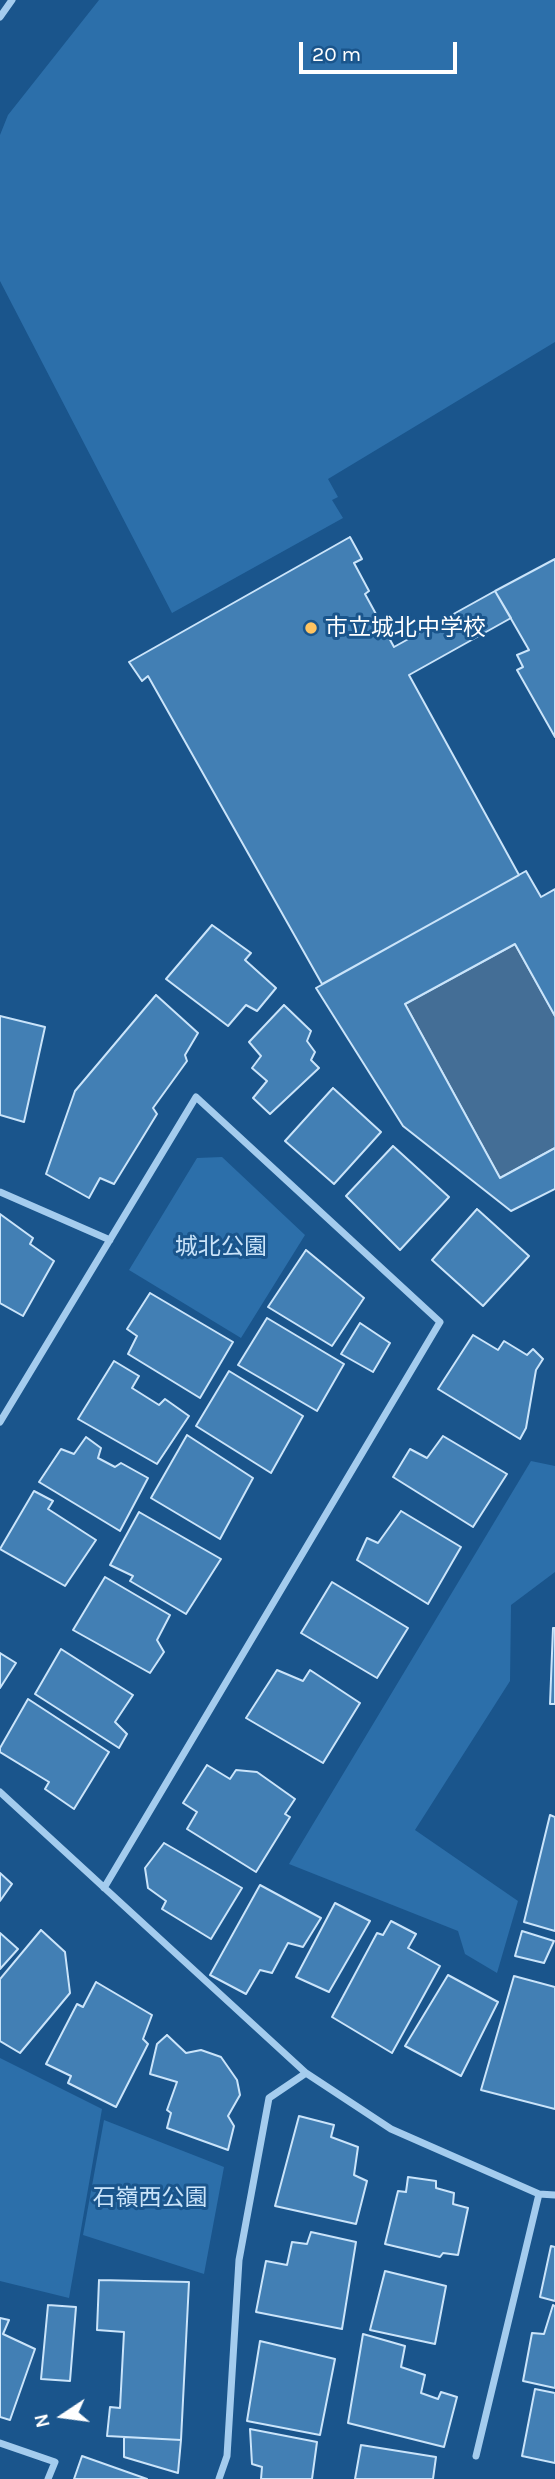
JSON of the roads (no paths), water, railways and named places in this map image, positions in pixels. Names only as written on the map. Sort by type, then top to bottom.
[{"type":"street","points":[[0,17],[12,0]]},
{"type":"street","points":[[0,1422],[196,1097],[440,1322],[104,1888]]},
{"type":"street","points":[[0,1192],[110,1240]]},
{"type":"street","points":[[0,1792],[306,2073],[391,2129],[539,2194],[555,2195]]},
{"type":"street","points":[[219,2479],[227,2456],[239,2260],[269,2098],[306,2073]]},
{"type":"street","points":[[476,2456],[539,2194]]},
{"type":"street","points":[[0,2443],[55,2462],[48,2479]]},
{"type":"place","name":"市立城北中学校","points":[[311,628]]},
{"type":"park label","name":"城北公園","points":[[221,1247]]},
{"type":"park label","name":"石嶺西公園","points":[[150,2198]]}]
